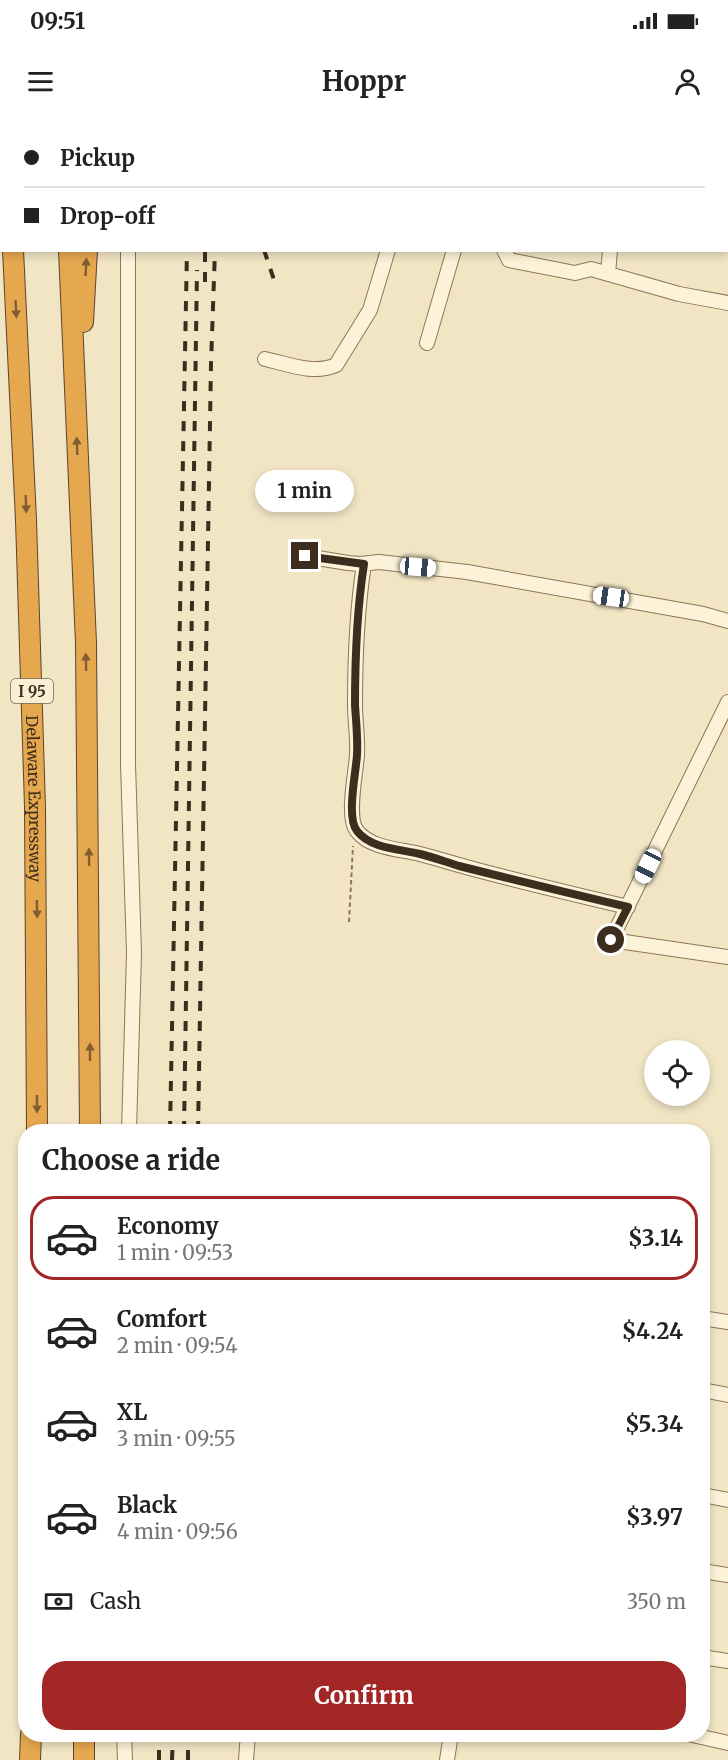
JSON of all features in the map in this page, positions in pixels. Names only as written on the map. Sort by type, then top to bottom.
[{"type":"highway","name":"Delaware Expressway","points":[[13,252],[26,508],[35,807],[37,1124]]},
{"type":"highway","points":[[69,252],[86,643],[90,1124]]},
{"type":"highway","points":[[75,387],[83,327],[87,252]]},
{"type":"highway","points":[[30,1760],[31,1742]]},
{"type":"highway","points":[[84,1742],[84,1760]]},
{"type":"lane","points":[[128,252],[129,796],[134,953],[129,1124]]},
{"type":"lane","points":[[265,359],[307,369],[327,369],[336,365],[370,310],[387,252]]},
{"type":"lane","points":[[427,343],[453,252]]},
{"type":"lane","points":[[505,252],[509,260],[575,273],[591,269],[679,294],[728,303]]},
{"type":"lane","points":[[608,274],[610,252]]},
{"type":"lane","points":[[305,556],[364,564],[380,562],[466,572],[703,614],[728,621]]},
{"type":"lane","points":[[364,564],[357,652],[355,704],[357,752],[352,811],[353,824],[357,831],[374,842],[399,851],[417,853],[628,907]]},
{"type":"lane","points":[[728,702],[611,940],[728,957]]},
{"type":"lane","points":[[710,1319],[728,1322]]},
{"type":"lane","points":[[710,1392],[728,1395]]},
{"type":"lane","points":[[710,1497],[728,1500]]},
{"type":"lane","points":[[710,1572],[728,1575]]},
{"type":"lane","points":[[710,1658],[728,1661]]},
{"type":"lane","points":[[710,1739],[728,1743]]},
{"type":"lane","points":[[124,1742],[125,1760]]},
{"type":"lane","points":[[246,1760],[247,1742]]},
{"type":"lane","points":[[447,1760],[450,1742]]},
{"type":"path","points":[[349,922],[353,846],[357,831]]},
{"type":"railway","points":[[170,1124],[187,252]]},
{"type":"railway","points":[[205,252],[205,282]]},
{"type":"railway","points":[[198,1124],[215,252]]},
{"type":"railway","points":[[265,252],[274,280]]},
{"type":"railway","points":[[184,1124],[197,270]]},
{"type":"railway","points":[[159,1742],[159,1760]]},
{"type":"railway","points":[[172,1760],[173,1742]]},
{"type":"railway","points":[[188,1742],[188,1760]]},
{"type":"route","points":[[305,556],[364,564],[357,652],[355,704],[357,752],[352,811],[353,824],[357,831],[374,842],[399,851],[417,853],[460,866],[628,907],[611,940]]}]
